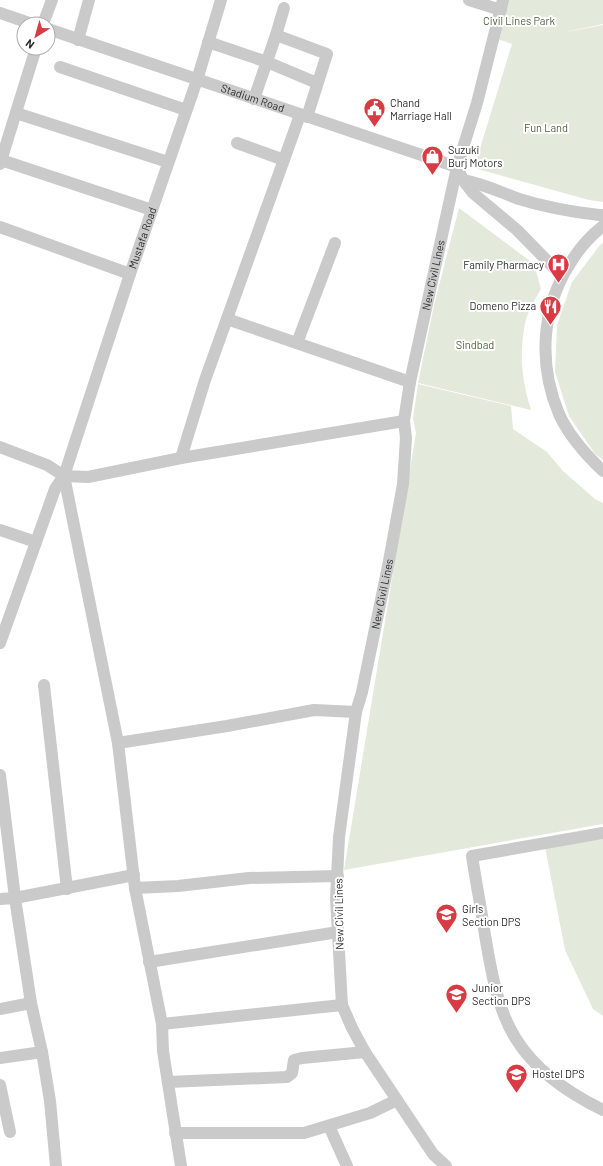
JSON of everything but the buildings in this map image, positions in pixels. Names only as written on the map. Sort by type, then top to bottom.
[{"type":"street","points":[[46,16],[52,0]]},
{"type":"street","points":[[78,40],[89,0]]},
{"type":"street","name":"Mustafa Road","points":[[0,643],[5,613],[36,542],[55,488],[64,476],[130,274],[197,80],[221,0]]},
{"type":"street","points":[[469,0],[502,5]]},
{"type":"street","name":"New Civil Lines","points":[[446,1166],[433,1154],[365,1052],[342,1005],[336,898],[340,836],[356,712],[362,692],[403,484],[406,438],[404,421],[410,382],[457,167],[477,103],[502,5]]},
{"type":"street","points":[[254,99],[284,8]]},
{"type":"street","points":[[0,13],[16,18]]},
{"type":"street","name":"Stadium Road","points":[[56,32],[457,167]]},
{"type":"street","points":[[181,458],[205,380],[284,160],[317,83],[327,54],[276,35]]},
{"type":"street","points":[[208,42],[267,62],[317,83]]},
{"type":"street","points":[[34,56],[1,162],[152,210]]},
{"type":"street","points":[[60,67],[186,110]]},
{"type":"street","points":[[16,113],[168,162]]},
{"type":"street","points":[[237,142],[284,160]]},
{"type":"street","points":[[457,167],[463,180],[473,193],[517,230],[562,276]]},
{"type":"street","points":[[463,180],[480,183],[520,199],[571,211],[599,216],[603,215]]},
{"type":"street","points":[[603,226],[578,251],[562,276],[553,298],[547,321],[545,345],[546,369],[551,392],[557,407],[571,436],[586,455],[603,471]]},
{"type":"street","points":[[0,227],[130,274]]},
{"type":"street","points":[[297,343],[335,243]]},
{"type":"street","points":[[228,318],[410,382]]},
{"type":"street","points":[[0,447],[46,465],[64,476],[88,477],[181,458],[404,421]]},
{"type":"street","points":[[64,476],[118,743],[135,888],[162,1024],[163,1051],[181,1166]]},
{"type":"street","points":[[0,530],[36,542]]},
{"type":"street","points":[[44,685],[67,889]]},
{"type":"street","points":[[118,743],[227,726],[314,710],[356,712]]},
{"type":"street","points":[[0,775],[15,898],[31,1003],[42,1052],[50,1101],[56,1166]]},
{"type":"street","points":[[603,833],[472,856],[491,967],[502,1009],[516,1040],[538,1067],[562,1086],[588,1103],[603,1110]]},
{"type":"street","points":[[0,899],[15,898],[67,889],[134,875]]},
{"type":"street","points":[[135,888],[178,886],[249,878],[338,876]]},
{"type":"street","points":[[150,962],[338,932]]},
{"type":"street","points":[[0,1009],[31,1003]]},
{"type":"street","points":[[162,1024],[342,1005]]},
{"type":"street","points":[[0,1058],[42,1052]]},
{"type":"street","points":[[168,1082],[287,1076],[292,1073],[294,1060],[365,1052]]},
{"type":"street","points":[[0,1085],[10,1132]]},
{"type":"street","points":[[175,1133],[304,1133],[370,1113],[397,1100]]},
{"type":"street","points":[[329,1126],[347,1166]]},
{"type":"green space","name":"Fun Land","points":[[501,0],[603,0],[603,24],[561,33],[603,25],[603,202],[589,200],[474,168],[512,44],[492,37]]},
{"type":"green space","name":"Sindbad","points":[[459,208],[534,264],[541,289],[530,308],[525,322],[522,355],[524,382],[531,410],[418,383],[434,305]]},
{"type":"green space","points":[[603,243],[603,460],[595,454],[569,416],[555,372],[557,325],[572,282]]},
{"type":"green space","points":[[418,384],[511,406],[513,429],[547,452],[563,471],[595,499],[603,503],[603,824],[344,870],[416,433],[413,418]]},
{"type":"green space","points":[[603,839],[603,1016],[593,1009],[565,950],[545,847]]},
{"type":"place","name":"Chand Marriage Hall","points":[[374,128]]},
{"type":"place","name":"Suzuki Burj Motors","points":[[433,176]]},
{"type":"place","name":"Family Pharmacy","points":[[559,284]]},
{"type":"place","name":"Domeno Pizza","points":[[551,326]]},
{"type":"place","name":"Girls Section DPS","points":[[446,934]]},
{"type":"place","name":"Junior Section DPS","points":[[456,1014]]},
{"type":"place","name":"Hostel DPS","points":[[516,1094]]},
{"type":"park label","name":"Civil Lines Park","points":[[519,21]]}]
